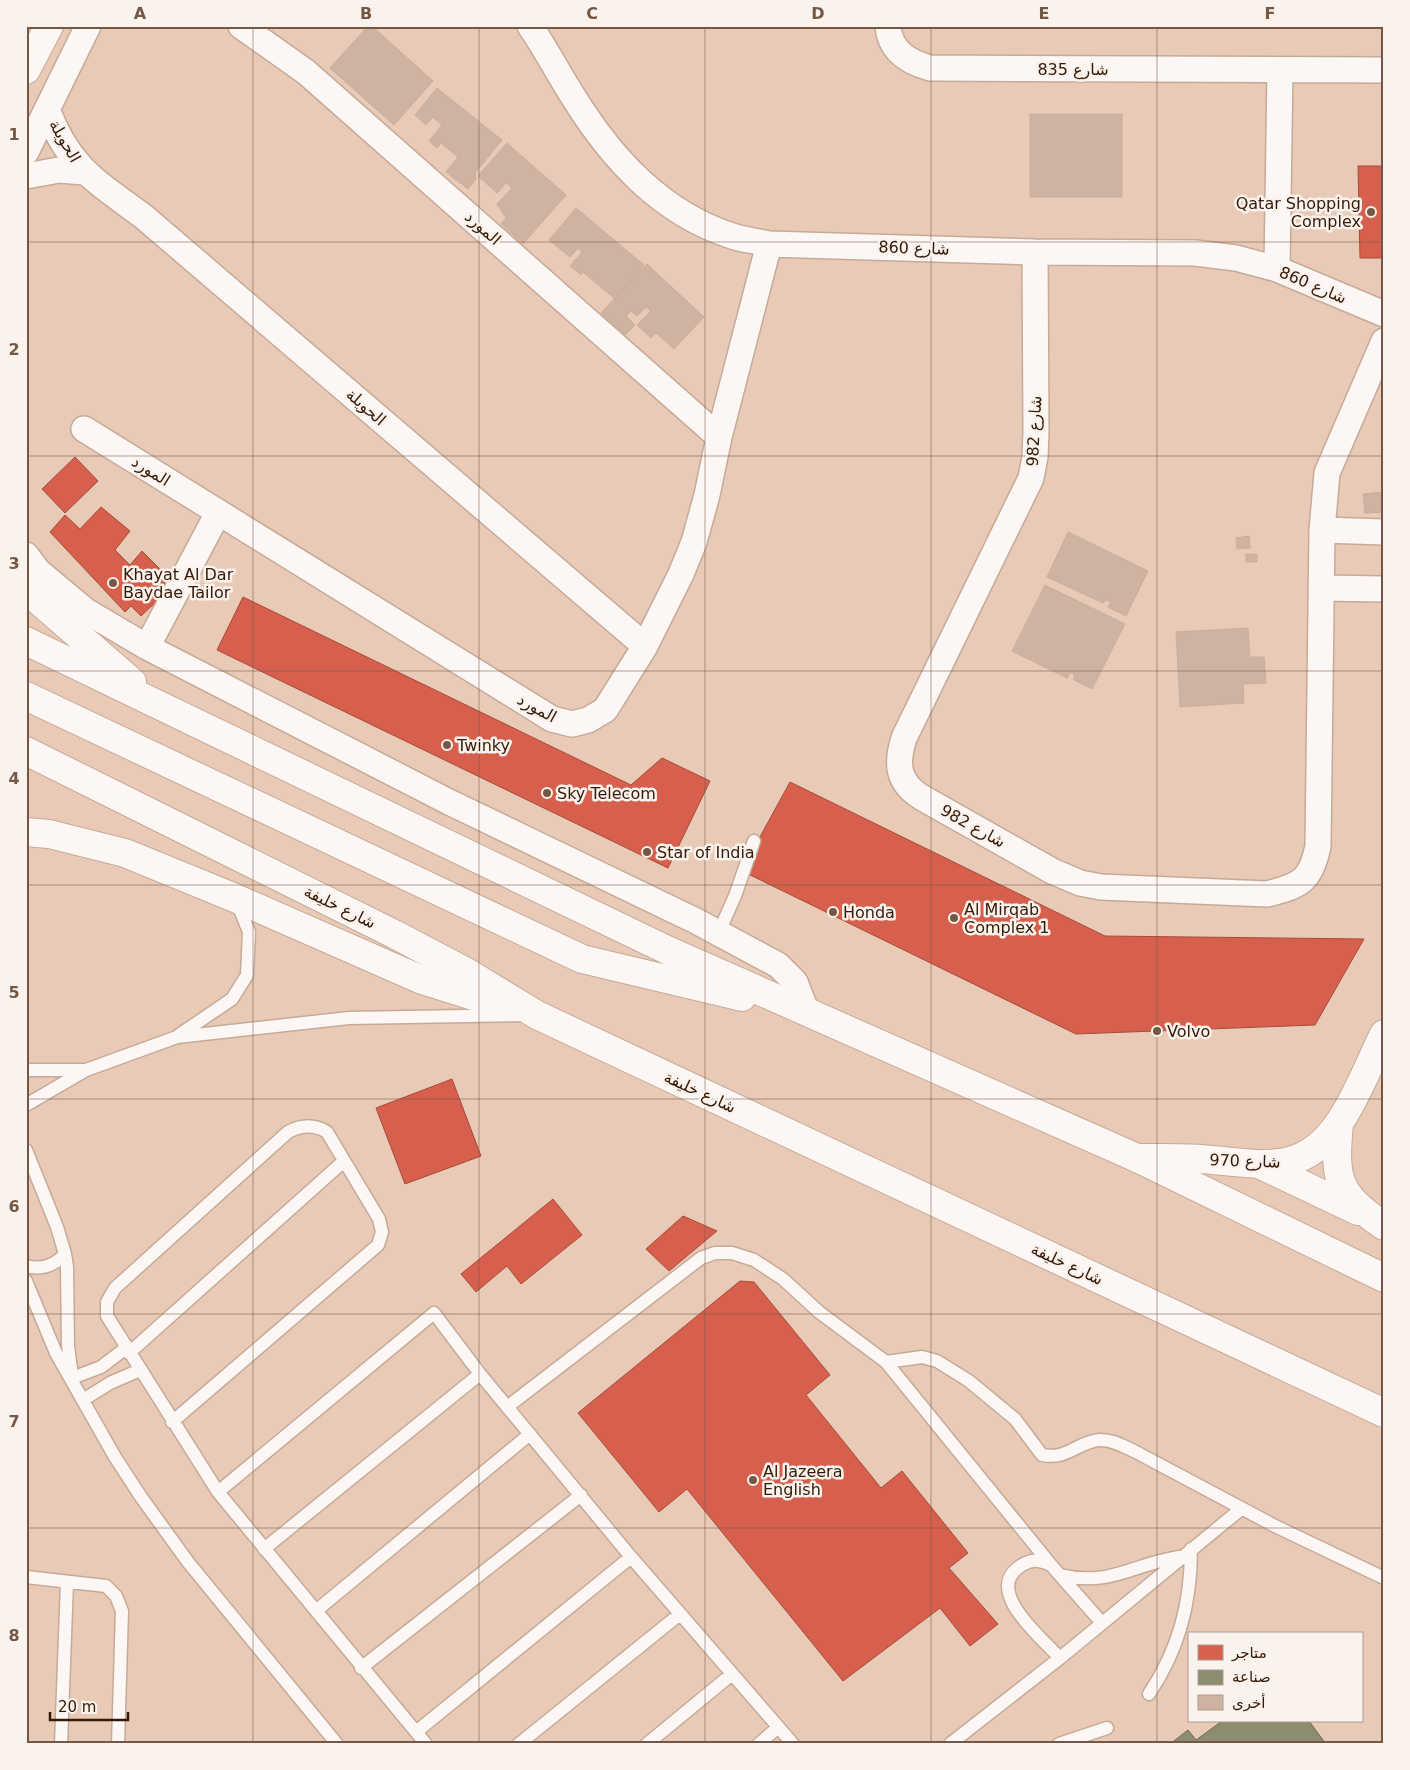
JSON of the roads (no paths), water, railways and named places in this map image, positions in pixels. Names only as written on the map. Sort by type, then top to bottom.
[{"type":"main road","points":[[26,70],[49,26]]},
{"type":"main road","points":[[26,585],[39,601],[160,706]]},
{"type":"main road","points":[[26,641],[667,950],[1137,1158],[1384,1278]]},
{"type":"main road","points":[[26,696],[582,959],[807,1013]]},
{"type":"main road","name":"شارع خليفة","points":[[26,751],[394,934],[468,973],[536,1015],[1384,1413]]},
{"type":"main road","points":[[26,832],[50,834],[125,853],[235,898],[422,980],[536,1015]]},
{"type":"main road","name":"شارع 970","points":[[1137,1158],[1212,1159],[1258,1164],[1288,1163],[1305,1157],[1339,1123],[1384,1034]]},
{"type":"main road","name":"شارع 970","points":[[1339,1123],[1336,1151],[1341,1187],[1376,1221]]},
{"type":"main road","points":[[1258,1164],[1376,1221]]},
{"type":"street","points":[[26,152],[88,26]]},
{"type":"street","name":"المورد","points":[[241,26],[306,72],[719,437]]},
{"type":"street","name":"شارع 835","points":[[888,26],[889,36],[900,54],[914,64],[930,68],[1384,70]]},
{"type":"street","name":"شارع 860","points":[[533,27],[574,99],[601,138],[632,174],[664,203],[702,224],[732,236],[769,244],[1035,252],[1195,253],[1236,258],[1277,269],[1384,314]]},
{"type":"street","points":[[1277,269],[1280,70]]},
{"type":"street","name":"الحويلة","points":[[47,109],[56,132],[68,153],[84,172],[144,217],[645,646]]},
{"type":"street","name":"الحويلة","points":[[26,176],[59,170],[84,172]]},
{"type":"street","name":"المورد","points":[[84,429],[218,514],[552,718],[572,724],[588,720],[605,710],[645,646],[681,574],[694,542],[769,244]]},
{"type":"street","name":"شارع 982","points":[[1035,252],[1036,431],[1034,464],[1023,496],[904,738],[899,754],[898,768],[904,781],[912,791],[1052,871],[1080,883],[1101,887],[1267,894],[1291,888],[1306,878],[1314,866],[1318,846],[1322,530],[1327,473],[1384,341]]},
{"type":"street","points":[[148,647],[218,514]]},
{"type":"street","points":[[1322,530],[1384,532]]},
{"type":"street","points":[[26,555],[38,571],[86,611],[148,647],[449,802],[778,965],[788,974],[802,994],[807,1013]]},
{"type":"street","points":[[1321,588],[1384,589]]},
{"type":"lane","points":[[718,934],[735,896],[754,841]]},
{"type":"lane","points":[[26,1105],[86,1070],[177,1036],[232,1000],[248,975],[249,932],[235,898]]},
{"type":"lane","points":[[177,1036],[349,1018],[536,1015]]},
{"type":"lane","points":[[26,1070],[86,1070]]},
{"type":"lane","points":[[172,1422],[378,1245],[382,1232],[379,1220],[327,1132],[322,1129],[306,1126],[288,1132],[110,1294],[107,1302],[107,1316],[172,1422],[218,1492],[264,1550],[317,1610],[361,1668],[426,1744]]},
{"type":"lane","points":[[26,1150],[57,1227],[65,1254],[68,1346],[72,1378]]},
{"type":"lane","points":[[72,1378],[101,1366],[127,1350],[344,1162]]},
{"type":"lane","points":[[508,1408],[701,1258],[715,1253],[732,1253],[754,1260],[783,1279],[819,1312],[886,1362],[1051,1565],[1102,1623]]},
{"type":"lane","points":[[26,1266],[42,1268],[51,1266],[65,1254]]},
{"type":"lane","points":[[26,1281],[56,1353],[136,1489],[188,1562],[337,1744]]},
{"type":"lane","points":[[218,1492],[434,1313],[480,1374],[631,1557],[777,1728],[793,1744]]},
{"type":"lane","points":[[886,1362],[922,1357],[937,1361],[969,1382],[1015,1419],[1042,1455],[1053,1457],[1065,1455],[1098,1440],[1112,1441],[1134,1450],[1241,1509],[1384,1578]]},
{"type":"lane","points":[[83,1400],[110,1383],[140,1370]]},
{"type":"lane","points":[[264,1550],[480,1374]]},
{"type":"lane","points":[[317,1610],[530,1434]]},
{"type":"lane","points":[[361,1668],[581,1495]]},
{"type":"lane","points":[[954,1743],[1241,1509]]},
{"type":"lane","points":[[1149,1694],[1167,1665],[1183,1625],[1189,1600],[1192,1549]]},
{"type":"lane","points":[[416,1732],[631,1557]]},
{"type":"lane","points":[[1060,1575],[1081,1579],[1103,1579],[1155,1562],[1181,1557]]},
{"type":"lane","points":[[1051,1565],[1041,1560],[1028,1560],[1016,1570],[1008,1581],[1008,1592],[1012,1604],[1060,1658]]},
{"type":"lane","points":[[26,1577],[106,1586],[116,1596],[122,1611],[118,1744]]},
{"type":"lane","points":[[61,1744],[67,1582]]},
{"type":"lane","points":[[519,1744],[680,1614]]},
{"type":"lane","points":[[647,1744],[732,1674]]},
{"type":"lane","points":[[758,1744],[777,1728]]},
{"type":"lane","points":[[1058,1744],[1107,1728]]},
{"type":"place","name":"Qatar Shopping Complex","points":[[1371,212]]},
{"type":"place","name":"Khayat Al Dar Baydae Tailor","points":[[113,583]]},
{"type":"place","name":"Twinky","points":[[447,745]]},
{"type":"place","name":"Sky Telecom","points":[[547,793]]},
{"type":"place","name":"Star of India","points":[[647,852]]},
{"type":"place","name":"Honda","points":[[833,912]]},
{"type":"place","name":"Al Mirqab Complex 1","points":[[954,918]]},
{"type":"place","name":"Volvo","points":[[1157,1031]]},
{"type":"place","name":"Al Jazeera English","points":[[753,1480]]}]
